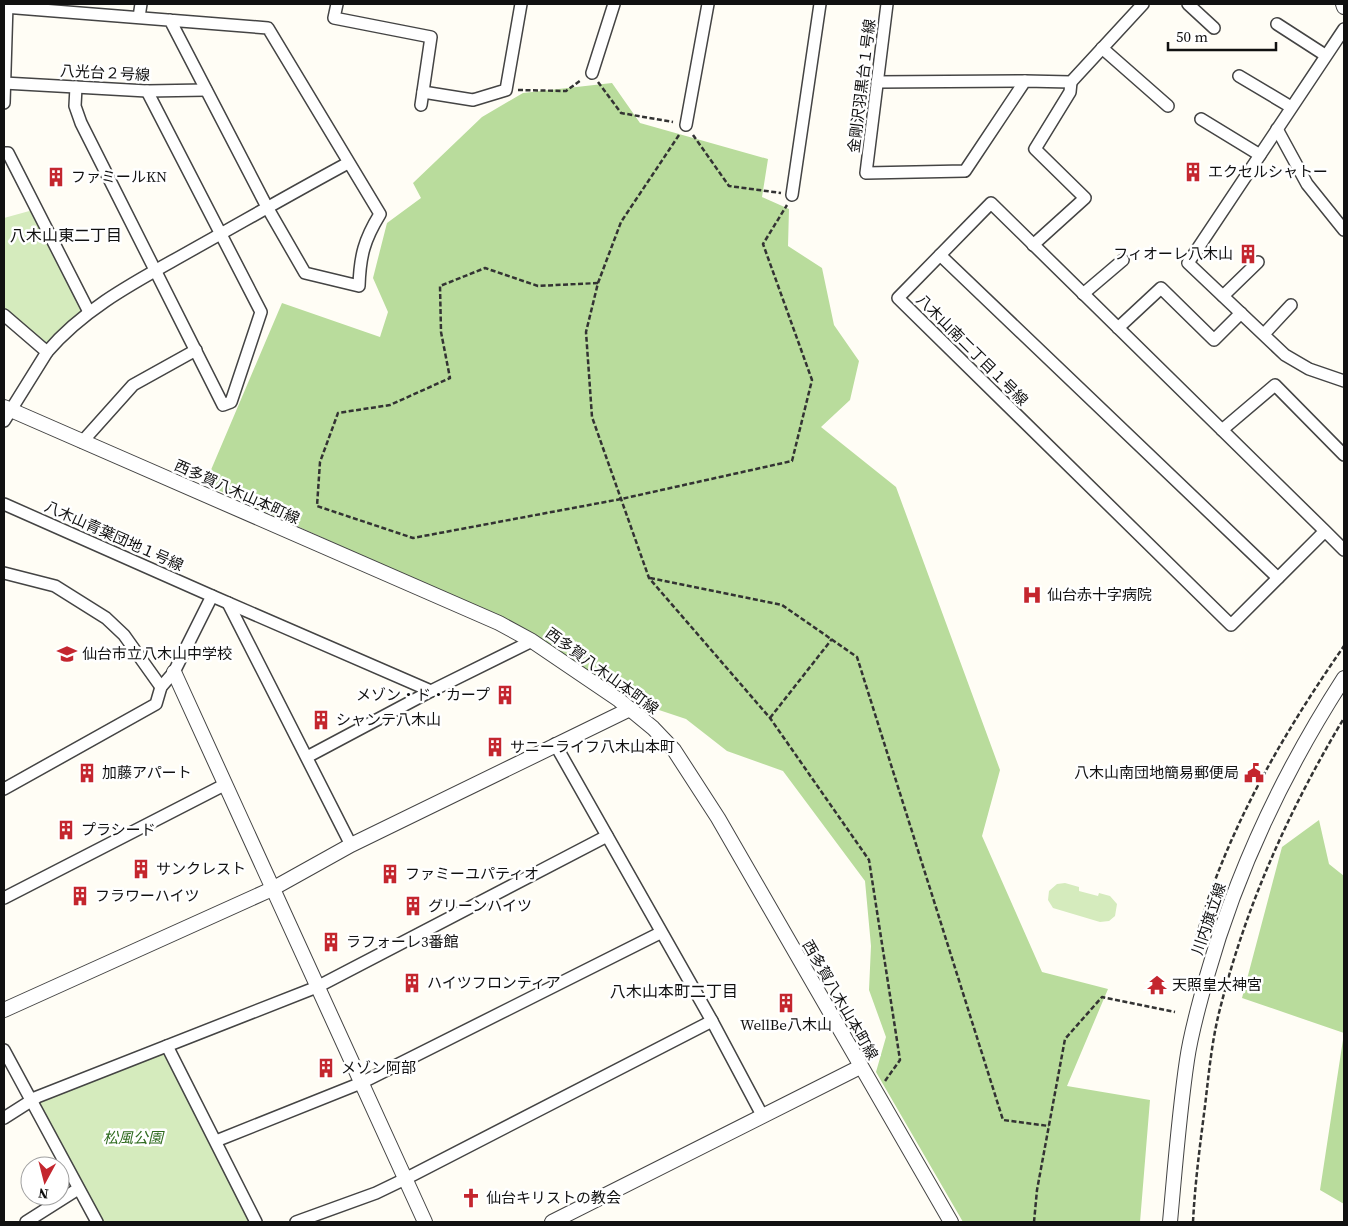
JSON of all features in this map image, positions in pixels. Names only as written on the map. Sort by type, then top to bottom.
[{"type":"street","points":[[139,17],[141,4]]},
{"type":"street","points":[[336,4],[334,18],[431,37],[421,105]]},
{"type":"street","points":[[423,92],[473,100],[506,90],[521,4]]},
{"type":"street","points":[[592,73],[614,4]]},
{"type":"street","points":[[686,124],[708,4]]},
{"type":"street","points":[[792,195],[820,4]]},
{"type":"street","name":"金剛沢羽黒台１号線","points":[[887,4],[866,173],[965,171],[1025,81]]},
{"type":"street","points":[[1033,245],[1085,198],[1035,149],[1070,92],[1071,82],[1143,4]]},
{"type":"street","points":[[1188,4],[1214,28]]},
{"type":"street","points":[[4,103],[6,6],[268,28],[380,214],[368,234],[360,255],[359,286],[305,273],[267,207],[170,20]]},
{"type":"street","points":[[1277,24],[1325,55]]},
{"type":"street","points":[[1344,29],[1188,263],[1285,355],[1309,369],[1344,381]]},
{"type":"street","points":[[1102,48],[1168,106]]},
{"type":"street","points":[[1239,76],[1291,107]]},
{"type":"street","points":[[877,82],[1071,82]]},
{"type":"street","name":"八光台２号線","points":[[4,83],[147,91],[206,90]]},
{"type":"street","points":[[76,87],[75,106],[81,123],[157,270],[223,405],[231,402],[262,312],[147,91]]},
{"type":"street","points":[[1201,119],[1260,155]]},
{"type":"street","points":[[1277,129],[1307,184],[1344,230]]},
{"type":"street","points":[[4,153],[8,153],[89,312]]},
{"type":"street","points":[[6,413],[47,352],[65,331],[89,312],[157,270],[348,163]]},
{"type":"street","name":"八木山南二丁目１号線","points":[[1324,531],[1231,625],[898,298],[991,204],[1344,550]]},
{"type":"street","points":[[940,255],[1278,578]]},
{"type":"street","points":[[1083,294],[1123,260]]},
{"type":"street","points":[[1223,296],[1258,262]]},
{"type":"street","points":[[1118,328],[1161,288],[1214,340],[1240,312]]},
{"type":"street","points":[[1264,334],[1291,305]]},
{"type":"street","points":[[4,315],[47,352]]},
{"type":"street","points":[[82,442],[133,385],[196,350]]},
{"type":"street","points":[[1222,430],[1275,385],[1344,455]]},
{"type":"street","name":"西多賀八木山本町線","points":[[6,413],[82,442],[498,623],[532,641],[630,709],[653,728],[674,750],[698,786],[951,1222]]},
{"type":"street","name":"八木山青葉団地１号線","points":[[4,504],[431,691]]},
{"type":"street","points":[[4,573],[54,586],[106,618],[124,635],[161,686]]},
{"type":"street","points":[[4,789],[156,704],[161,686],[174,672],[212,596]]},
{"type":"street","points":[[228,603],[351,845]]},
{"type":"street","points":[[307,757],[431,691],[532,641]]},
{"type":"street","points":[[174,672],[425,1222]]},
{"type":"street","name":"川内旗立線","points":[[1170,1222],[1187,1059],[1198,1007],[1216,946],[1254,845],[1285,780],[1316,723],[1344,678]]},
{"type":"street","points":[[4,1010],[272,889],[351,845],[630,709]]},
{"type":"street","points":[[555,744],[660,933],[712,1021],[762,1115]]},
{"type":"street","points":[[4,898],[224,785]]},
{"type":"street","points":[[4,1118],[32,1100],[317,986],[607,836]]},
{"type":"street","points":[[216,1141],[361,1083],[660,933]]},
{"type":"street","points":[[296,1222],[405,1179],[712,1021]]},
{"type":"street","points":[[167,1046],[256,1222]]},
{"type":"street","points":[[4,1050],[97,1222]]},
{"type":"street","points":[[552,1222],[860,1067]]},
{"type":"street","points":[[26,1222],[78,1190]]},
{"type":"path","points":[[506,90],[566,91],[592,73],[621,113],[686,124],[729,186],[792,195],[763,244],[812,380],[792,461],[621,499],[413,538],[317,506],[320,462],[338,412],[390,405],[450,378],[441,332],[440,286],[485,268],[538,286],[598,284]]},
{"type":"path","points":[[686,124],[621,222],[598,284],[586,332],[592,417],[649,578],[770,718],[869,860],[900,1060],[876,1094]]},
{"type":"path","points":[[649,578],[782,605],[857,657],[1003,1120],[1048,1126]]},
{"type":"path","points":[[770,718],[832,639]]},
{"type":"path","points":[[1193,950],[1221,866],[1254,794],[1309,696],[1344,646]]},
{"type":"path","points":[[1192,1222],[1213,1042],[1221,1005],[1258,887],[1287,821],[1317,763],[1344,718]]},
{"type":"path","points":[[1195,940],[1202,942]]},
{"type":"path","points":[[1229,950],[1237,953]]},
{"type":"path","points":[[1034,1222],[1037,1190],[1065,1039],[1102,996],[1175,1012]]},
{"type":"green space","points":[[612,83],[640,123],[768,159],[762,197],[789,209],[788,246],[822,268],[834,325],[859,361],[850,400],[821,427],[896,487],[1000,770],[982,836],[1042,972],[1108,989],[1067,1086],[1150,1100],[1140,1222],[963,1222],[876,1072],[886,1037],[869,990],[871,946],[865,881],[783,771],[727,751],[686,719],[641,704],[593,678],[527,631],[205,484],[282,303],[380,337],[388,312],[373,278],[387,223],[421,198],[413,183],[482,117],[523,93]]},
{"type":"green space","points":[[33,210],[85,311],[48,346],[4,311],[4,218]]},
{"type":"green space","points":[[1319,820],[1329,864],[1344,876],[1344,1033],[1242,998],[1282,847]]},
{"type":"green space","points":[[1065,883],[1079,887],[1079,891],[1098,896],[1099,893],[1110,896],[1117,904],[1115,916],[1109,921],[1100,922],[1053,908],[1048,900],[1049,891],[1057,884]]},
{"type":"green space","points":[[1344,1033],[1344,1204],[1320,1190]]},
{"type":"green space","name":"松風公園","points":[[166,1052],[252,1222],[102,1222],[70,1163],[70,1156],[66,1156],[37,1102]]},
{"type":"place","name":"エクセルシャトー","points":[[1193,172]]},
{"type":"place","name":"ファミールKN","points":[[56,177]]},
{"type":"place","name":"フィオーレ八木山","points":[[1248,254]]},
{"type":"place","name":"仙台赤十字病院","points":[[1032,595]]},
{"type":"place","name":"仙台市立八木山中学校","points":[[67,654]]},
{"type":"place","name":"メゾン・ド・カープ","points":[[505,695]]},
{"type":"place","name":"シャンテ八木山","points":[[321,720]]},
{"type":"place","name":"サニーライフ八木山本町","points":[[495,747]]},
{"type":"place","name":"加藤アパート","points":[[87,773]]},
{"type":"place","name":"八木山南団地簡易郵便局","points":[[1254,773]]},
{"type":"place","name":"プラシード","points":[[66,830]]},
{"type":"place","name":"サンクレスト","points":[[141,869]]},
{"type":"place","name":"ファミーユパティオ","points":[[390,874]]},
{"type":"place","name":"フラワーハイツ","points":[[80,896]]},
{"type":"place","name":"グリーンハイツ","points":[[413,906]]},
{"type":"place","name":"ラフォーレ3番館","points":[[331,942]]},
{"type":"place","name":"ハイツフロンティア","points":[[412,983]]},
{"type":"place","name":"天照皇大神宮","points":[[1157,985]]},
{"type":"place","name":"WellBe八木山","points":[[786,1003]]},
{"type":"place","name":"メゾン阿部","points":[[326,1068]]},
{"type":"place","name":"仙台キリストの教会","points":[[471,1198]]},
{"type":"district","name":"八木山東二丁目","points":[[66,235]]},
{"type":"district","name":"八木山本町二丁目","points":[[674,991]]}]
